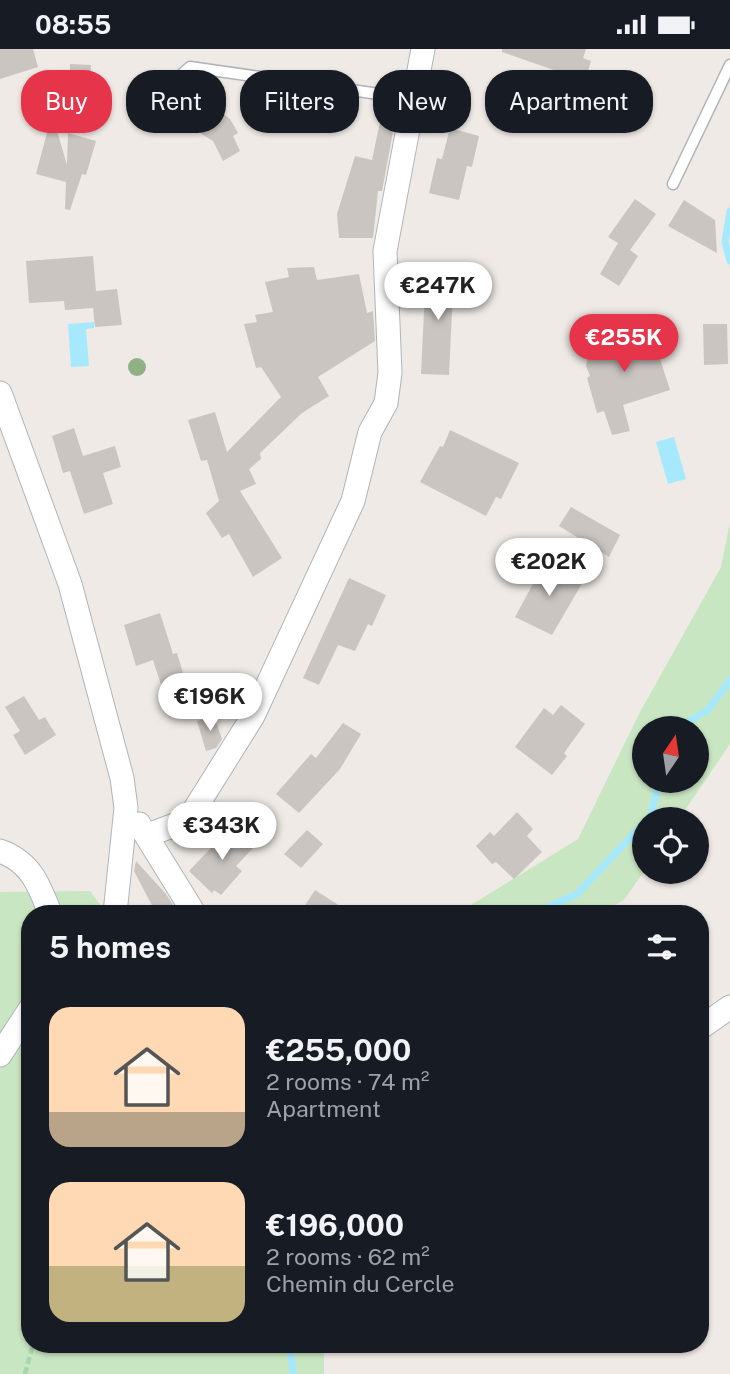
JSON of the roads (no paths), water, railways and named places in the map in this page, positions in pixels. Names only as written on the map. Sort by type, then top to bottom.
[{"type":"street","points":[[419,70],[423,49]]},
{"type":"street","points":[[148,835],[188,821],[253,716],[354,501],[370,432],[386,403],[390,373],[385,251],[408,133]]},
{"type":"street","points":[[0,393],[70,584],[122,778],[126,808],[116,905]]},
{"type":"street","points":[[126,808],[148,835],[189,905]]},
{"type":"street","points":[[0,852],[12,855],[35,875],[47,905]]},
{"type":"street","points":[[709,1022],[730,1007]]},
{"type":"street","points":[[0,1055],[21,1023]]},
{"type":"lane","points":[[673,184],[730,65]]},
{"type":"lane","points":[[187,70],[190,67],[211,70]]},
{"type":"lane","points":[[226,72],[373,93]]},
{"type":"water","points":[[94,322],[94,328],[86,329],[89,366],[71,367],[68,324]]},
{"type":"water","points":[[674,437],[686,479],[668,484],[656,442]]},
{"type":"waterway","points":[[730,211],[725,242],[730,261]]},
{"type":"waterway","points":[[698,716],[708,710],[730,680]]},
{"type":"waterway","points":[[653,807],[656,793]]},
{"type":"waterway","points":[[552,905],[577,894],[632,836]]},
{"type":"waterway","points":[[291,1353],[293,1374]]}]
